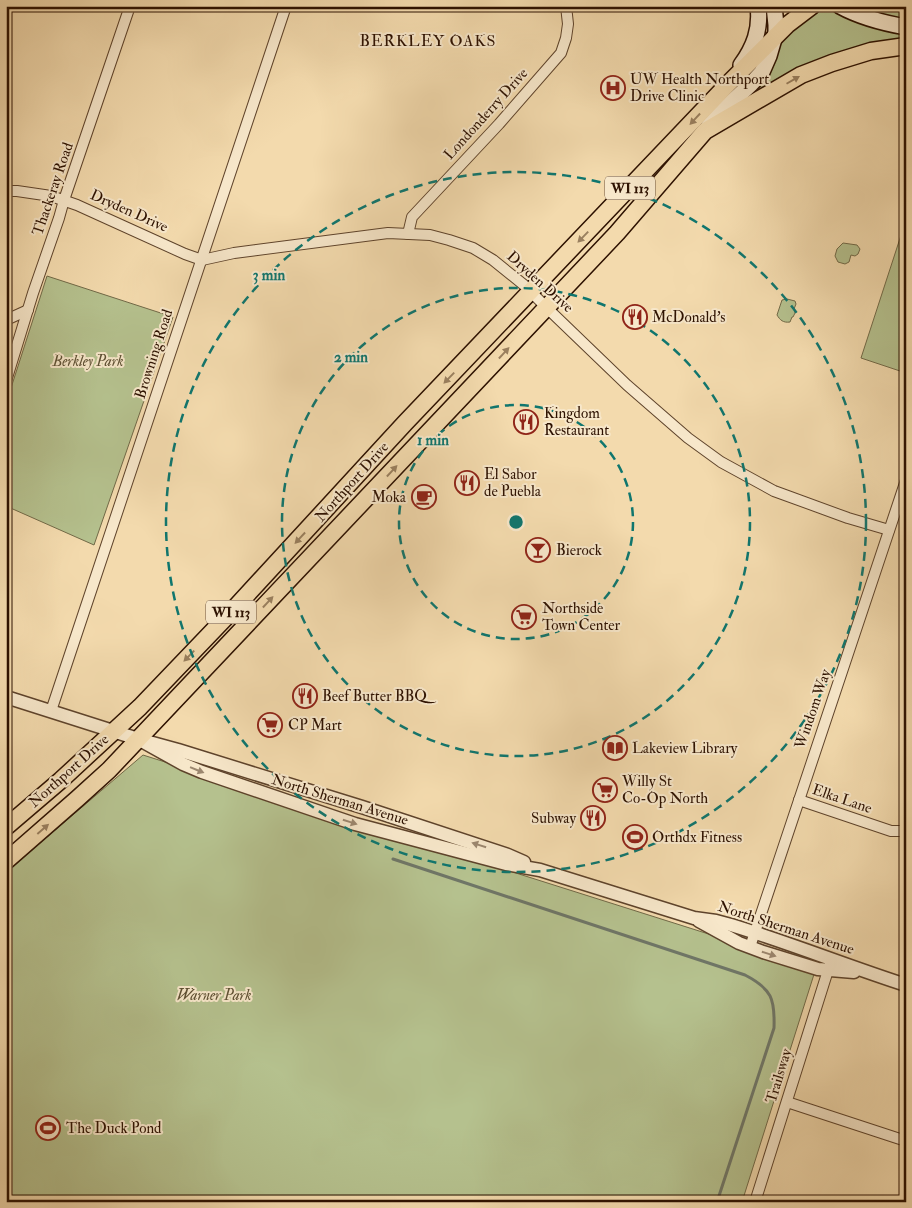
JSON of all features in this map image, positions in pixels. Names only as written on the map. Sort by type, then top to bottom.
[{"type":"main road","points":[[729,83],[756,39],[759,20],[758,6]]},
{"type":"main road","points":[[705,130],[762,72],[774,37],[776,25],[774,6]]},
{"type":"main road","name":"WI 113","points":[[729,83],[774,37],[812,6]]},
{"type":"main road","points":[[840,6],[867,18],[906,27]]},
{"type":"main road","name":"WI 113","points":[[705,130],[801,75],[871,51],[906,46]]},
{"type":"main road","name":"Northport Drive","points":[[6,827],[61,780],[140,707],[232,612],[405,424],[729,83]]},
{"type":"main road","name":"Northport Drive","points":[[6,861],[109,770],[617,233],[705,130]]},
{"type":"main road","points":[[334,532],[336,512],[345,489]]},
{"type":"street","name":"Thackeray Road","points":[[6,381],[64,200],[130,6]]},
{"type":"street","name":"Browning Road","points":[[51,711],[286,6]]},
{"type":"street","name":"Londonderry Drive","points":[[408,234],[412,217],[562,53],[568,24],[566,6]]},
{"type":"street","name":"Dryden Drive","points":[[6,191],[51,196],[77,204],[202,260],[234,253],[388,233],[430,235],[473,248],[493,260],[524,285],[661,415],[721,462],[774,491],[848,518],[889,530]]},
{"type":"street","points":[[6,320],[28,310]]},
{"type":"street","name":"Windom Way","points":[[750,947],[906,480]]},
{"type":"street","name":"North Sherman Avenue","points":[[6,696],[138,739],[186,752],[362,807],[508,855],[540,870]]},
{"type":"street","name":"North Sherman Avenue","points":[[138,739],[183,764],[202,772],[297,805],[388,834],[506,864],[540,870],[694,918],[716,921],[754,932],[830,964],[867,972],[906,985]]},
{"type":"street","name":"Elka Lane","points":[[799,800],[891,831],[906,831]]},
{"type":"street","name":"North Sherman Avenue","points":[[694,918],[739,943],[750,947],[818,969],[830,964]]},
{"type":"street","name":"Trailsway","points":[[755,1202],[830,964]]},
{"type":"street","points":[[787,1102],[906,1141]]},
{"type":"green space","points":[[824,6],[858,22],[882,30],[906,33],[906,40],[789,73],[748,96],[778,42],[815,11]]},
{"type":"green space","points":[[852,6],[906,6],[906,21]]},
{"type":"green space","points":[[906,220],[906,373],[861,358]]},
{"type":"green space","points":[[843,243],[857,245],[860,249],[855,256],[851,255],[849,262],[845,264],[838,262],[835,256],[837,249]]},
{"type":"green space","name":"Berkley Park","points":[[47,276],[173,317],[94,545],[6,506],[6,431],[10,391]]},
{"type":"green space","points":[[782,300],[795,301],[796,304],[795,313],[790,322],[782,321],[777,315]]},
{"type":"green space","name":"Warner Park","points":[[143,755],[816,968],[742,1202],[6,1202],[6,872]]},
{"type":"waterway","points":[[393,859],[745,975],[766,990],[774,1009],[774,1028],[717,1202]]},
{"type":"place","name":"UW Health Northport Drive Clinic","points":[[613,88]]},
{"type":"place","name":"McDonald's","points":[[635,317]]},
{"type":"place","name":"Kingdom Restaurant","points":[[526,422]]},
{"type":"place","name":"El Sabor de Puebla","points":[[467,483]]},
{"type":"place","name":"Moka","points":[[424,497]]},
{"type":"place","name":"Bierock","points":[[538,550]]},
{"type":"place","name":"Northside Town Center","points":[[524,617]]},
{"type":"place","name":"Beef Butter BBQ","points":[[305,696]]},
{"type":"place","name":"CP Mart","points":[[270,725]]},
{"type":"place","name":"Lakeview Library","points":[[615,748]]},
{"type":"place","name":"Willy St Co-Op North","points":[[605,790]]},
{"type":"place","name":"Subway","points":[[593,818]]},
{"type":"place","name":"Orthdx Fitness","points":[[635,837]]},
{"type":"place","name":"The Duck Pond","points":[[48,1128]]},
{"type":"district","name":"BERKLEY OAKS","points":[[428,41]]}]
